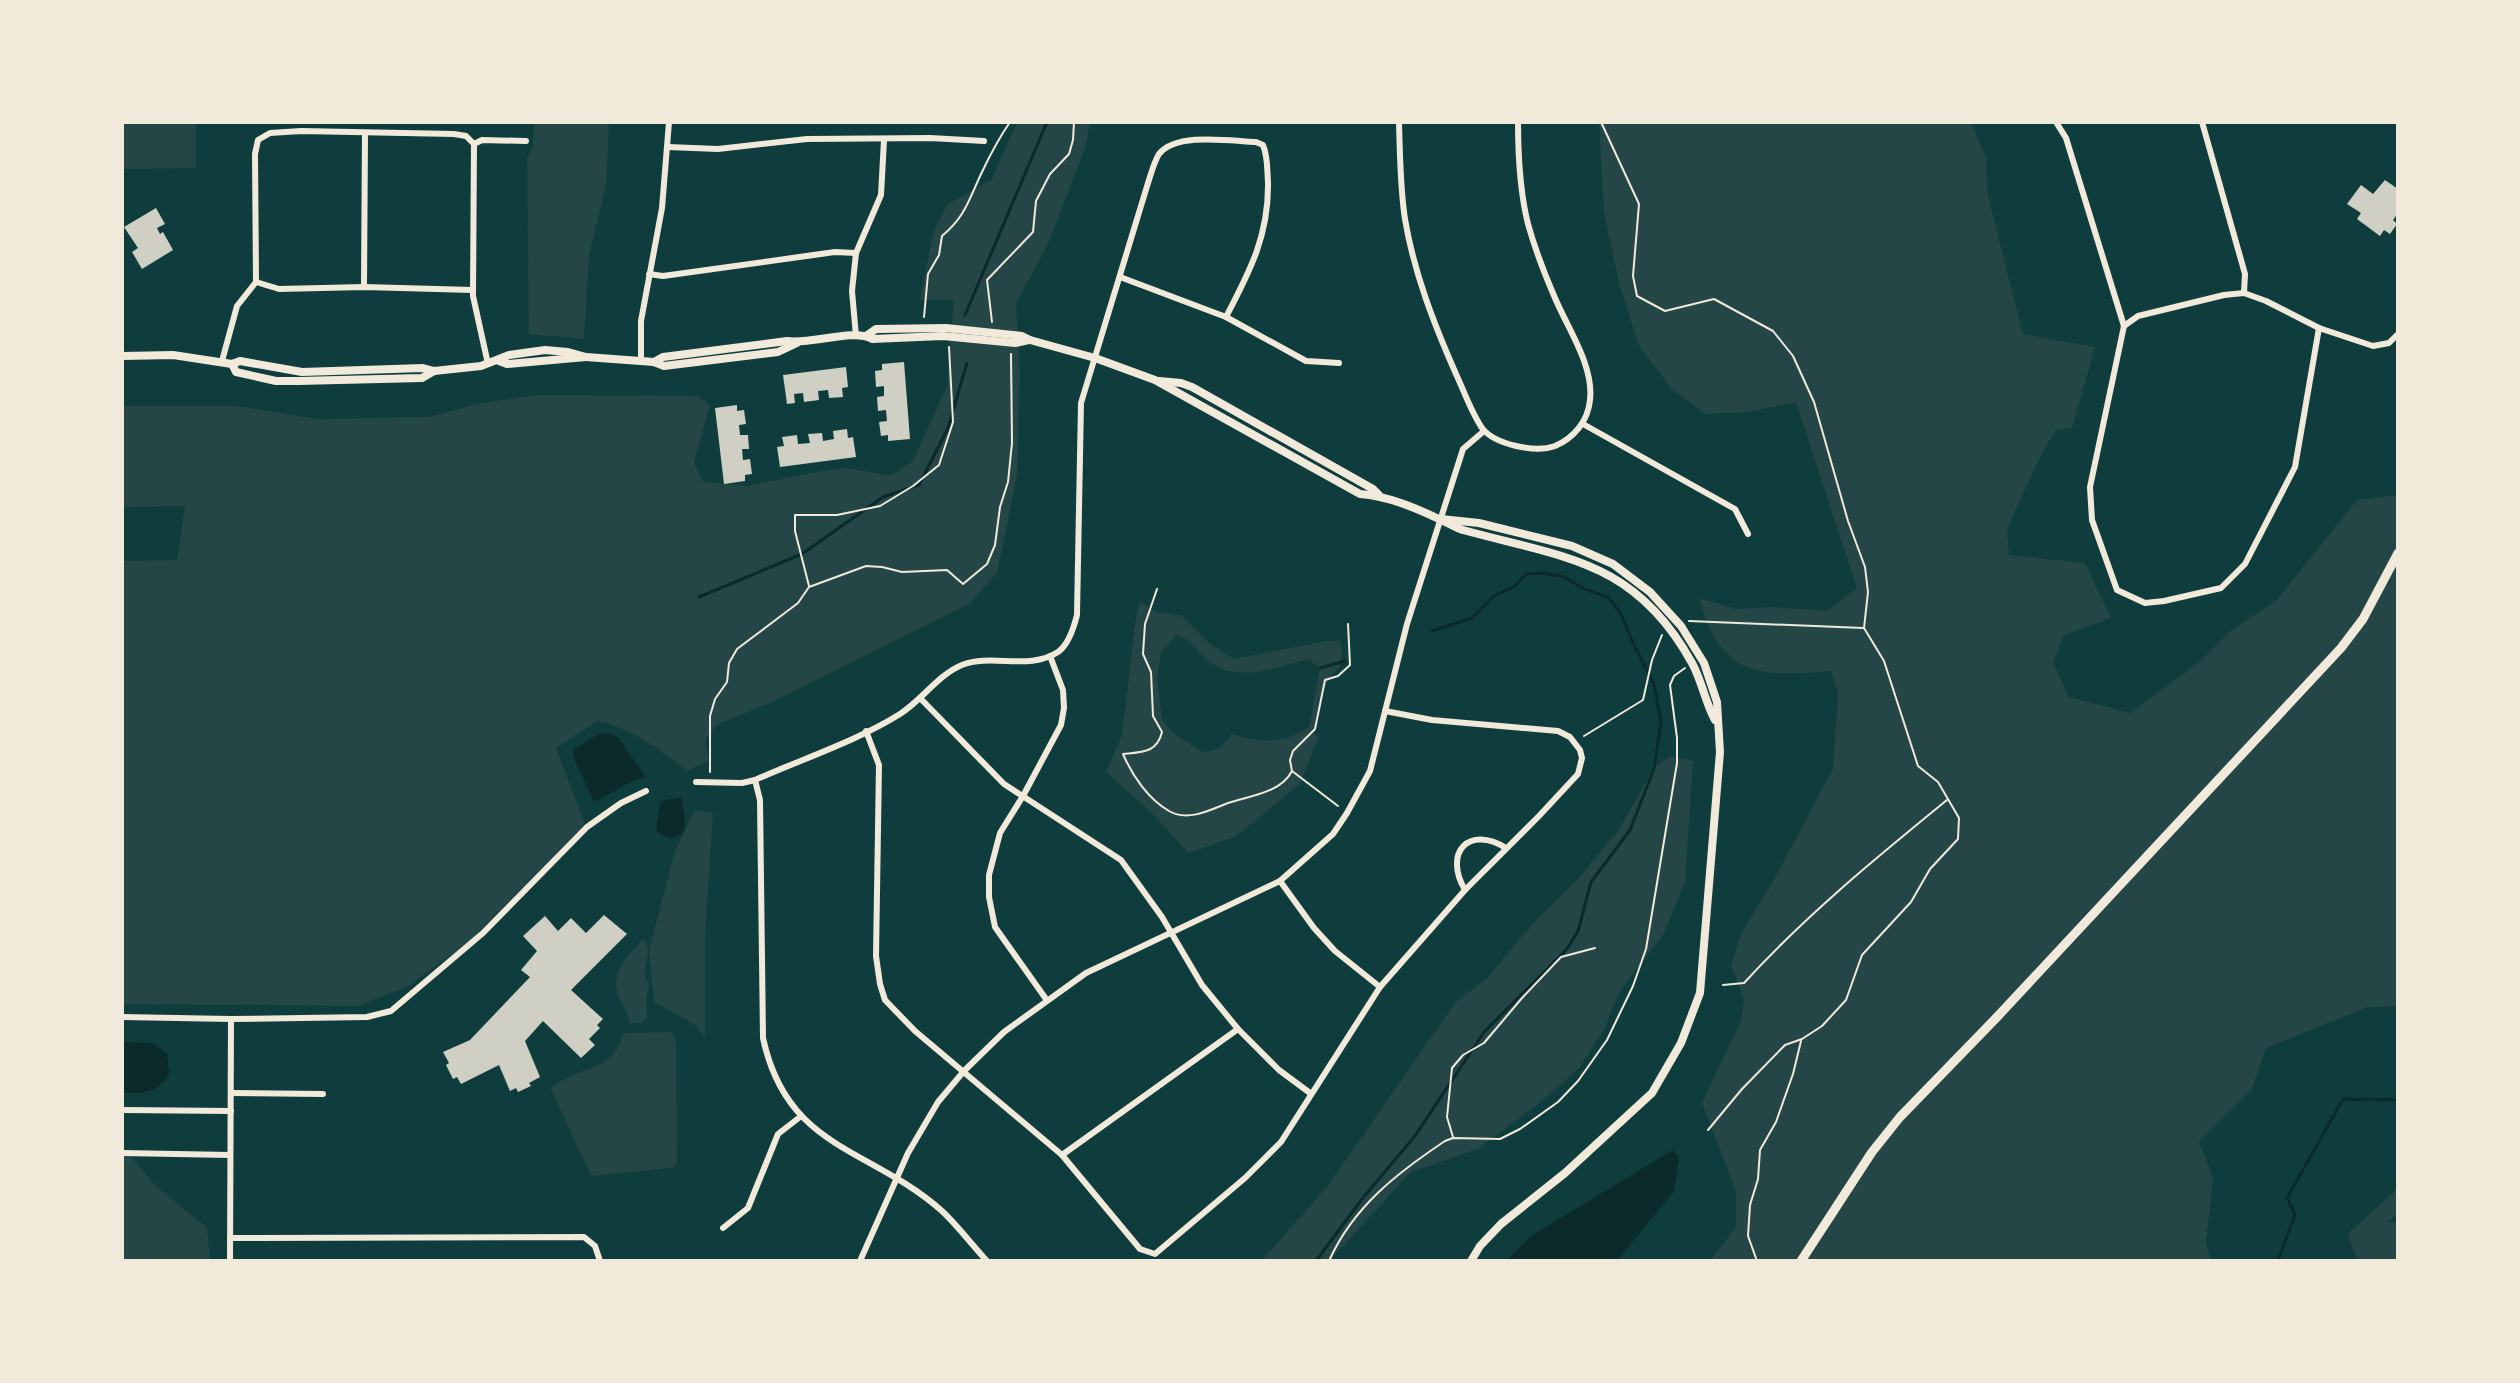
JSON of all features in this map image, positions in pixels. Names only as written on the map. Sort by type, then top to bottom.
[{"type":"main road","points":[[1801,1261],[1858,1171],[1900,1117],[2341,648],[2363,619],[2398,553]]},
{"type":"street","points":[[641,361],[641,321],[662,208],[669,122]]},
{"type":"street","points":[[1399,122],[1405,217],[1414,263],[1439,335],[1484,431],[1510,444],[1532,449],[1550,448],[1565,441],[1583,424],[1590,402],[1588,373],[1553,294],[1528,224],[1521,182],[1518,122]]},
{"type":"street","points":[[2056,122],[2066,138],[2124,326],[2090,487],[2092,520],[2117,590],[2145,603],[2164,601],[2221,588],[2245,564],[2295,467],[2319,328]]},
{"type":"street","points":[[2202,122],[2245,274],[2244,293]]},
{"type":"street","points":[[227,362],[237,306],[256,282],[255,154],[258,140],[270,133],[365,133],[454,134],[466,136],[474,144],[473,290],[488,364]]},
{"type":"street","points":[[364,287],[365,133]]},
{"type":"street","points":[[668,147],[718,149],[807,139],[984,141]]},
{"type":"street","points":[[474,144],[482,140],[526,141]]},
{"type":"street","points":[[856,336],[852,291],[856,253],[881,195],[884,140]]},
{"type":"street","points":[[696,782],[742,783],[755,780],[866,731],[900,714],[958,666],[970,662],[1036,660],[1061,650],[1077,615],[1081,403],[1158,155],[1171,144],[1191,140],[1256,142],[1263,145],[1267,156],[1268,206],[1264,232],[1226,317]]},
{"type":"street","points":[[649,274],[663,276],[835,252],[856,253]]},
{"type":"street","points":[[1120,277],[1226,317],[1306,361],[1339,363]]},
{"type":"street","points":[[256,282],[279,289],[364,287],[473,290]]},
{"type":"street","points":[[2124,326],[2138,316],[2244,293],[2319,328],[2373,346],[2389,343],[2398,334]]},
{"type":"street","points":[[122,356],[173,355],[227,362],[236,372],[276,381],[298,381],[422,378],[434,371],[499,361],[507,364],[586,357],[654,362],[663,357],[787,341],[797,343],[856,336],[872,339],[943,336],[1015,343],[1030,340],[1095,358],[1155,380],[1192,387],[1380,495],[1459,529],[1570,557],[1627,586],[1647,603],[1678,641],[1693,666],[1718,724],[1719,773],[1700,993],[1681,1043],[1652,1093],[1565,1173],[1501,1224],[1480,1246],[1471,1261]]},
{"type":"street","points":[[1583,424],[1735,509],[1748,534]]},
{"type":"street","points":[[860,1261],[908,1153],[938,1102],[1004,1032],[1086,973],[1280,881],[1318,850],[1347,813],[1370,771],[1407,624],[1463,449],[1484,431]]},
{"type":"street","points":[[1046,999],[995,927],[989,897],[989,875],[1000,833],[1061,725],[1063,690],[1050,656]]},
{"type":"street","points":[[920,698],[1004,784],[1121,860],[1138,880],[1202,985],[1238,1029],[1279,1070],[1310,1093]]},
{"type":"street","points":[[866,731],[879,765],[876,956],[885,1000],[915,1031],[1062,1155],[1140,1249],[1155,1254],[1245,1178],[1281,1142],[1380,987],[1465,890],[1578,774],[1582,758],[1577,743],[1558,731],[1432,720],[1385,711]]},
{"type":"street","points":[[755,780],[760,800],[763,1038],[772,1070],[800,1117],[840,1148],[897,1179],[941,1211],[987,1261]]},
{"type":"street","points":[[122,1017],[367,1017],[391,1011],[483,933],[587,827],[621,803],[646,791]]},
{"type":"street","points":[[1465,890],[1456,874],[1455,860],[1461,849],[1480,838],[1493,840],[1506,848]]},
{"type":"street","points":[[1280,881],[1335,951],[1380,987]]},
{"type":"street","points":[[230,1261],[231,1019]]},
{"type":"street","points":[[1062,1155],[1238,1029]]},
{"type":"street","points":[[231,1093],[323,1094]]},
{"type":"street","points":[[122,1110],[231,1111]]},
{"type":"street","points":[[723,1228],[748,1208],[778,1134],[800,1117]]},
{"type":"street","points":[[122,1153],[230,1155]]},
{"type":"street","points":[[230,1238],[584,1237],[595,1246],[600,1261]]},
{"type":"path","points":[[924,320],[928,274],[939,255],[942,236],[968,208],[993,148],[1010,122]]},
{"type":"path","points":[[992,323],[987,280],[1033,232],[1036,201],[1050,174],[1069,154],[1074,122]]},
{"type":"path","points":[[1601,122],[1639,204],[1633,276],[1637,296],[1665,311],[1714,299],[1773,331],[1793,356],[1814,402],[1848,521],[1865,567],[1868,592],[1864,628],[1884,661],[1918,766],[1938,782],[1959,818],[1958,839],[1930,869],[1911,902],[1862,955],[1846,1000],[1822,1026],[1802,1039],[1785,1045],[1708,1130]]},
{"type":"path","points":[[809,587],[795,531],[795,515],[837,515],[880,506],[913,486],[939,465],[953,422],[949,347]]},
{"type":"path","points":[[710,772],[710,716],[715,699],[727,682],[729,663],[737,649],[798,603],[809,587],[866,566],[902,572],[947,570],[963,584],[987,564],[995,545],[1000,507],[1008,482],[1012,443],[1011,354]]},
{"type":"path","points":[[1157,589],[1145,624],[1143,654],[1151,672],[1153,716],[1162,732],[1159,743],[1149,752],[1123,754],[1131,772],[1170,812],[1187,815],[1211,812],[1226,804],[1259,795],[1288,780],[1292,771],[1290,760],[1293,751],[1315,729],[1325,680],[1338,676],[1350,665],[1348,624]]},
{"type":"path","points":[[1686,621],[1864,628]]},
{"type":"path","points":[[1584,736],[1643,700],[1652,660],[1662,634]]},
{"type":"path","points":[[1329,1261],[1339,1238],[1373,1196],[1401,1170],[1453,1138],[1500,1139],[1520,1129],[1558,1102],[1578,1081],[1607,1040],[1633,986],[1646,949],[1677,763],[1670,685],[1674,676],[1686,668]]},
{"type":"path","points":[[1292,771],[1338,806]]},
{"type":"path","points":[[1723,985],[1744,983],[1781,942],[1850,879],[1948,799]]},
{"type":"path","points":[[1453,1138],[1447,1117],[1452,1068],[1463,1055],[1484,1043],[1561,957],[1595,948]]},
{"type":"path","points":[[1757,1261],[1748,1236],[1760,1150],[1776,1122],[1802,1039]]},
{"type":"shaded area","points":[[122,122],[196,122],[196,168],[122,169]]},
{"type":"shaded area","points":[[534,122],[609,122],[606,185],[589,255],[584,339],[529,334],[527,159],[533,147]]},
{"type":"shaded area","points":[[1017,122],[1090,122],[1086,146],[1047,246],[1016,303],[1020,374],[1017,475],[997,573],[969,604],[772,702],[718,724],[705,740],[709,761],[687,771],[644,740],[597,721],[556,748],[585,825],[466,944],[408,986],[358,1006],[122,1004],[122,561],[177,560],[185,506],[122,507],[122,406],[237,406],[317,419],[429,417],[478,404],[535,395],[698,396],[710,405],[694,462],[703,482],[747,486],[848,468],[890,476],[913,461],[947,386],[954,300],[920,300],[933,233],[947,205],[992,179]]},
{"type":"shaded area","points":[[1599,122],[1971,122],[1986,158],[1988,196],[2023,334],[2095,347],[2072,428],[2056,430],[2007,529],[2009,555],[2085,563],[2111,618],[2064,635],[2053,662],[2069,697],[2130,713],[2198,663],[2230,631],[2276,601],[2357,500],[2398,495],[2398,1006],[2368,1007],[2266,1048],[2252,1089],[2199,1141],[2213,1178],[2206,1243],[2211,1261],[1710,1261],[1736,1227],[1736,1191],[1702,1103],[1741,1021],[1744,999],[1731,965],[1742,932],[1771,885],[1833,769],[1838,694],[1831,671],[1763,672],[1731,657],[1718,643],[1699,598],[1736,609],[1771,607],[1827,611],[1857,588],[1796,402],[1747,412],[1705,414],[1671,388],[1639,346],[1619,283],[1604,212]]},
{"type":"shaded area","points":[[1140,602],[1155,612],[1181,615],[1210,644],[1234,659],[1340,641],[1340,667],[1325,688],[1314,734],[1319,736],[1299,785],[1235,837],[1188,853],[1157,818],[1106,772],[1122,735]],"holes":[[[1176,635],[1189,642],[1216,666],[1229,671],[1255,672],[1308,659],[1320,668],[1309,727],[1291,736],[1272,740],[1232,734],[1221,747],[1204,753],[1176,735],[1162,720],[1157,676],[1161,653]]]},
{"type":"shaded area","points":[[599,734],[618,737],[646,777],[594,802],[573,750]]},
{"type":"shaded area","points":[[1671,756],[1693,761],[1685,882],[1663,935],[1619,992],[1604,1030],[1579,1068],[1537,1105],[1478,1149],[1411,1172],[1329,1261],[1261,1261],[1327,1187],[1455,1003],[1487,978],[1537,919],[1578,879],[1620,828],[1655,766]]},
{"type":"shaded area","points":[[682,797],[685,826],[682,834],[669,839],[657,832],[661,801]]},
{"type":"shaded area","points":[[695,810],[713,813],[705,932],[705,1037],[694,1024],[654,1002],[649,951],[675,851]]},
{"type":"shaded area","points":[[643,939],[647,943],[648,953],[644,973],[649,987],[647,1018],[642,1023],[629,1023],[616,982],[621,966]]},
{"type":"shaded area","points":[[670,1032],[675,1036],[676,1043],[677,1165],[591,1176],[551,1089],[561,1081],[602,1063],[618,1047],[624,1033]]},
{"type":"shaded area","points":[[122,1042],[152,1043],[167,1053],[169,1075],[159,1086],[149,1091],[122,1093]]},
{"type":"shaded area","points":[[122,1147],[157,1187],[207,1228],[210,1261],[122,1261]]},
{"type":"shaded area","points":[[1673,1150],[1679,1158],[1674,1191],[1617,1261],[1506,1261],[1531,1236]]},
{"type":"shaded area","points":[[2398,1188],[2398,1214],[2387,1222],[2398,1222],[2398,1261],[2364,1261],[2355,1253],[2348,1234]]},
{"type":"building","points":[[2385,180],[2398,189],[2398,213],[2393,220],[2397,224],[2390,234],[2384,230],[2380,236],[2357,219],[2361,213],[2347,204],[2361,185],[2373,194]]},
{"type":"building","points":[[156,208],[165,224],[157,228],[160,234],[163,232],[173,250],[142,269],[132,252],[138,248],[124,227]]},
{"type":"building","points":[[904,362],[910,439],[888,441],[888,435],[881,436],[879,422],[887,421],[886,410],[878,411],[877,397],[884,396],[884,386],[876,387],[875,371],[882,370],[882,364]]},
{"type":"building","points":[[846,367],[848,387],[842,388],[843,397],[829,398],[828,390],[818,391],[819,400],[804,402],[803,393],[794,394],[795,403],[787,404],[783,375]]},
{"type":"building","points":[[737,405],[737,411],[744,410],[746,424],[739,425],[740,435],[748,435],[749,449],[742,449],[743,460],[750,459],[752,474],[745,475],[745,481],[724,484],[715,408]]},
{"type":"building","points":[[847,429],[848,438],[853,437],[856,457],[780,467],[777,447],[784,446],[782,437],[797,435],[798,444],[810,443],[808,434],[822,433],[823,441],[834,439],[833,431]]},
{"type":"building","points":[[604,915],[627,934],[571,990],[603,1019],[597,1025],[600,1028],[589,1039],[595,1045],[581,1058],[543,1021],[525,1041],[540,1077],[529,1083],[531,1086],[518,1092],[516,1088],[510,1091],[499,1065],[461,1084],[457,1077],[453,1079],[443,1052],[470,1040],[530,977],[521,970],[537,951],[523,936],[545,916],[558,931],[571,918],[586,933]]},
{"type":"waterway","points":[[965,315],[1047,122]]},
{"type":"waterway","points":[[699,597],[802,554],[883,497],[919,485],[948,428],[967,363]]},
{"type":"waterway","points":[[1316,1261],[1362,1199],[1415,1136],[1484,1032],[1567,949],[1578,931],[1591,882],[1630,830],[1654,769],[1661,723],[1654,684],[1621,614],[1608,597],[1584,589],[1564,577],[1544,573],[1526,574],[1515,586],[1494,596],[1472,618],[1432,631]]},
{"type":"waterway","points":[[1320,668],[1345,661]]},
{"type":"waterway","points":[[2278,1261],[2295,1214],[2287,1198],[2343,1099],[2398,1100]]}]
